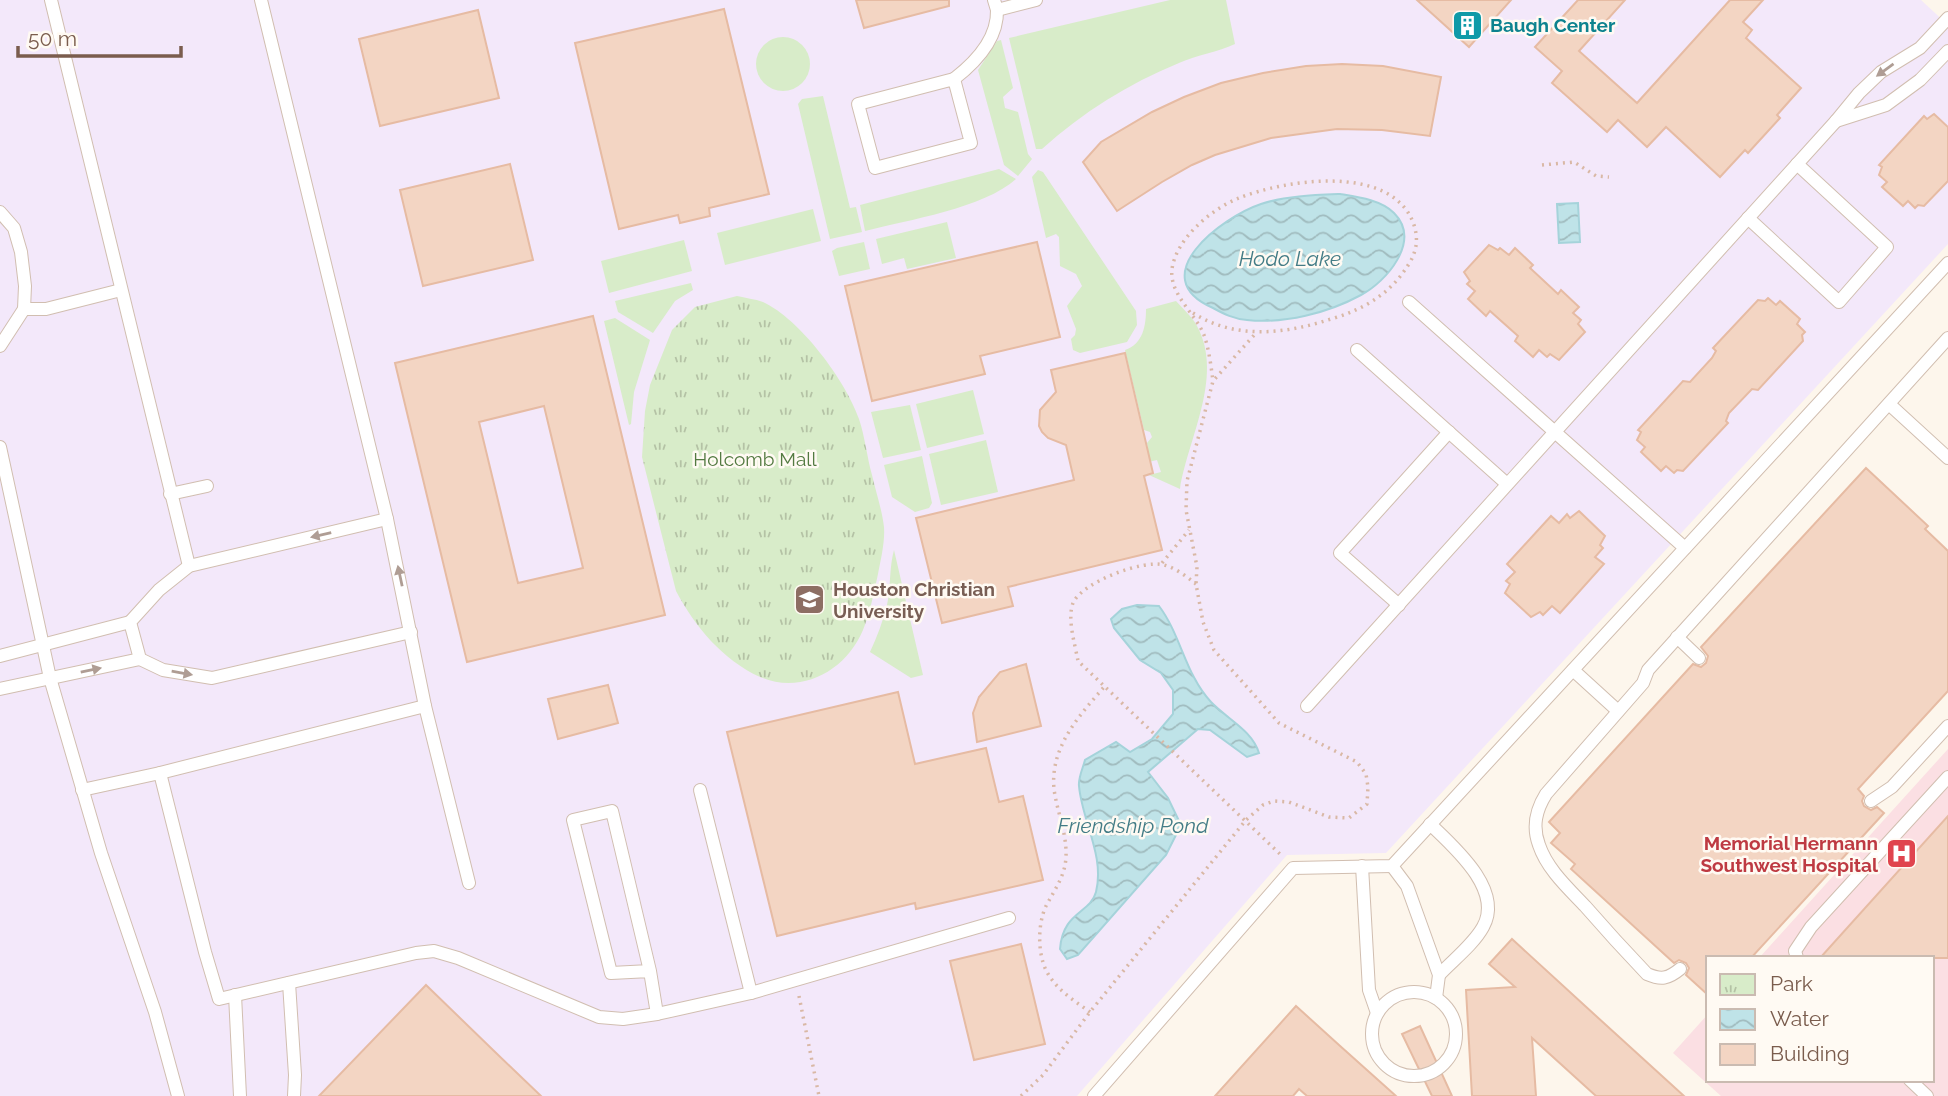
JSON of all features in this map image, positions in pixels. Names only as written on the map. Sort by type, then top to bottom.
[{"type":"lane","points":[[51,0],[189,566]]},
{"type":"lane","points":[[261,0],[387,519],[425,706],[468,883]]},
{"type":"lane","points":[[954,79],[971,143],[875,168],[858,104],[954,79],[981,53],[995,32],[996,5],[1036,0]]},
{"type":"lane","points":[[1307,706],[1859,93],[1881,72],[1920,48],[1948,18]]},
{"type":"lane","points":[[1920,48],[1935,64]]},
{"type":"lane","points":[[1836,121],[1886,105],[1920,80],[1948,51]]},
{"type":"lane","points":[[1748,218],[1839,302],[1887,247],[1797,164]]},
{"type":"lane","points":[[0,212],[14,228],[25,286],[24,309],[0,346]]},
{"type":"lane","points":[[1094,1096],[1293,867],[1392,866],[1948,264]]},
{"type":"lane","points":[[24,309],[46,309],[121,290]]},
{"type":"lane","points":[[1409,302],[1685,548]]},
{"type":"lane","points":[[1681,969],[1670,978],[1658,979],[1647,974],[1558,876],[1538,844],[1535,826],[1537,808],[1546,794],[1643,683],[1648,670],[1948,338]]},
{"type":"lane","points":[[1357,350],[1507,484]]},
{"type":"lane","points":[[1929,359],[1948,359]]},
{"type":"lane","points":[[1889,404],[1948,458]]},
{"type":"lane","points":[[1399,605],[1340,553],[1449,432]]},
{"type":"lane","points":[[0,447],[50,678],[82,790],[155,1012],[178,1096]]},
{"type":"lane","points":[[170,494],[207,486]]},
{"type":"lane","points":[[0,656],[130,622],[159,590],[189,566],[387,519]]},
{"type":"lane","points":[[130,622],[140,659]]},
{"type":"lane","points":[[0,690],[140,659],[163,670],[212,678],[411,632]]},
{"type":"lane","points":[[1677,637],[1699,657]]},
{"type":"lane","points":[[1573,670],[1618,711]]},
{"type":"lane","points":[[82,790],[425,706]]},
{"type":"lane","points":[[1871,801],[1892,787],[1948,726]]},
{"type":"lane","points":[[160,772],[219,999],[434,951],[458,958],[599,1017],[623,1019],[751,993],[1009,918]]},
{"type":"lane","points":[[1796,956],[1795,951],[1811,927],[1948,777]]},
{"type":"lane","points":[[700,790],[751,993]]},
{"type":"lane","points":[[650,971],[611,973],[573,820],[612,811],[650,971],[657,1014]]},
{"type":"lane","points":[[1430,824],[1473,868],[1487,898],[1488,912],[1485,925],[1477,936],[1439,975]]},
{"type":"lane","points":[[1362,866],[1368,990],[1377,1013]]},
{"type":"lane","points":[[1392,866],[1407,887],[1439,975],[1436,998]]},
{"type":"lane","points":[[289,983],[294,1096]]},
{"type":"lane","points":[[1410,991],[1436,998],[1447,1007],[1456,1033],[1448,1058],[1438,1068],[1411,1076],[1385,1065],[1376,1054],[1372,1040],[1372,1026],[1377,1013],[1385,1002],[1410,991]]},
{"type":"lane","points":[[235,995],[240,1096]]},
{"type":"lane","points":[[1912,1082],[1927,1096]]},
{"type":"path","points":[[1542,165],[1574,162],[1596,176],[1609,177]]},
{"type":"path","points":[[1020,1096],[1044,1075],[1090,1012],[1246,820],[1263,805],[1274,801],[1289,802],[1329,817],[1349,818],[1367,804],[1366,774],[1357,762],[1279,723],[1214,650],[1203,622],[1196,584],[1197,567],[1186,510],[1187,481],[1213,381],[1204,335],[1173,283],[1172,271],[1176,252],[1199,224],[1237,199],[1304,183],[1363,184],[1391,196],[1410,215],[1415,228],[1417,250],[1402,274],[1381,296],[1353,312],[1293,329],[1256,333],[1218,326],[1193,313]]},
{"type":"path","points":[[1213,381],[1256,333]]},
{"type":"path","points":[[1162,564],[1189,530]]},
{"type":"path","points":[[1196,584],[1162,564],[1114,574],[1090,584],[1078,594],[1072,605],[1077,661],[1293,867]]},
{"type":"path","points":[[1090,1012],[1060,989],[1048,975],[1042,957],[1040,929],[1041,920],[1064,873],[1063,825],[1054,788],[1059,750],[1072,725],[1104,687]]},
{"type":"path","points":[[796,980],[819,1096]]},
{"type":"shaded area","name":"Houston Christian University","points":[[0,0],[1921,0],[1948,25],[1948,244],[1386,853],[1287,855],[1077,1096],[0,1096]]},
{"type":"shaded area","name":"Memorial Hermann Southwest Hospital","points":[[1948,749],[1948,1096],[1721,1096],[1673,1053],[1706,1016],[1706,1082],[1934,1082],[1934,956],[1761,956]]},
{"type":"green space","points":[[1170,0],[1226,0],[1235,44],[1186,60],[1142,80],[1090,111],[1042,149],[1036,149],[1009,38]]},
{"type":"green space","points":[[783,37],[802,45],[810,64],[802,83],[783,91],[764,83],[756,64],[764,45]]},
{"type":"green space","points":[[1001,40],[1013,88],[1003,97],[1005,108],[1018,112],[1028,154],[1032,159],[1018,176],[1004,165],[978,70],[997,41]]},
{"type":"green space","points":[[823,96],[850,208],[856,207],[862,232],[830,239],[798,104],[802,99]]},
{"type":"green space","points":[[999,169],[1016,179],[985,198],[945,212],[865,231],[860,205]]},
{"type":"green space","points":[[1038,170],[1043,172],[1136,311],[1137,325],[1127,342],[1080,353],[1073,350],[1071,339],[1076,329],[1067,306],[1082,286],[1076,274],[1060,266],[1059,237],[1056,234],[1046,238],[1032,177]]},
{"type":"green space","points":[[813,209],[821,241],[725,265],[717,233]]},
{"type":"green space","points":[[947,222],[956,258],[907,269],[904,258],[882,264],[876,239]]},
{"type":"green space","points":[[684,240],[692,271],[609,293],[601,261]]},
{"type":"green space","points":[[864,242],[870,269],[839,276],[832,251]]},
{"type":"green space","points":[[691,283],[693,290],[675,301],[653,333],[618,312],[615,301]]},
{"type":"green space","name":"Holcomb Mall","points":[[737,296],[763,302],[777,310],[806,336],[833,370],[859,419],[883,521],[881,556],[872,602],[863,630],[846,657],[834,668],[806,681],[776,682],[760,677],[722,652],[701,630],[676,591],[642,457],[650,385],[672,330],[695,307]]},
{"type":"green space","points":[[1176,301],[1194,321],[1203,341],[1207,361],[1202,405],[1180,489],[1149,475],[1161,472],[1157,460],[1106,472],[1104,459],[1148,448],[1147,443],[1152,437],[1150,432],[1144,430],[1125,350],[1140,339],[1146,309]]},
{"type":"green space","points":[[615,318],[650,340],[634,392],[629,425],[604,321]]},
{"type":"green space","points":[[973,390],[984,434],[927,448],[916,404]]},
{"type":"green space","points":[[910,405],[921,450],[883,458],[871,412]]},
{"type":"green space","points":[[986,440],[998,492],[941,505],[929,454]]},
{"type":"green space","points":[[922,456],[932,503],[929,508],[915,512],[892,497],[884,465]]},
{"type":"green space","points":[[894,550],[923,675],[911,678],[870,652],[887,605]]},
{"type":"water","name":"Hodo Lake","points":[[1340,194],[1383,205],[1394,213],[1402,224],[1404,236],[1397,260],[1390,271],[1371,289],[1320,312],[1291,319],[1261,321],[1225,314],[1193,295],[1185,281],[1187,265],[1196,249],[1227,221],[1270,201]]},
{"type":"water","points":[[1578,203],[1580,242],[1559,243],[1557,204]]},
{"type":"water","name":"Friendship Pond","points":[[1137,605],[1159,606],[1173,629],[1202,691],[1217,708],[1245,731],[1259,753],[1247,757],[1210,730],[1198,729],[1148,772],[1168,798],[1181,825],[1166,855],[1078,955],[1067,959],[1060,949],[1062,937],[1071,920],[1093,899],[1098,879],[1098,865],[1079,786],[1085,760],[1116,742],[1130,752],[1152,739],[1173,714],[1173,690],[1161,673],[1140,660],[1114,628],[1111,619],[1122,609]]},
{"type":"building","points":[[856,0],[949,0],[949,6],[864,28]]},
{"type":"building","name":"Baugh Center","points":[[1417,0],[1511,0],[1469,47]]},
{"type":"building","points":[[1578,0],[1625,0],[1579,51],[1637,103],[1730,0],[1763,0],[1743,22],[1752,30],[1746,38],[1801,88],[1777,115],[1780,118],[1748,153],[1745,150],[1720,177],[1666,127],[1647,147],[1618,120],[1607,132],[1552,83],[1562,71],[1535,47]]},
{"type":"building","points":[[724,9],[769,194],[709,208],[710,216],[680,223],[678,215],[619,229],[575,43]]},
{"type":"building","points":[[478,10],[499,98],[380,126],[359,39]]},
{"type":"building","points":[[1306,66],[1383,66],[1441,77],[1430,136],[1382,130],[1337,129],[1271,138],[1192,165],[1117,211],[1083,162],[1101,142],[1152,112],[1221,83]]},
{"type":"building","points":[[1934,114],[1948,127],[1948,181],[1924,206],[1918,205],[1915,208],[1908,201],[1903,206],[1882,187],[1887,182],[1879,175],[1882,167],[1879,165],[1924,116],[1927,119]]},
{"type":"building","points":[[510,164],[533,260],[423,286],[400,190]]},
{"type":"building","points":[[1037,242],[1060,337],[980,356],[985,374],[872,401],[845,286]]},
{"type":"building","points":[[1489,245],[1498,250],[1500,248],[1509,255],[1515,248],[1533,265],[1530,268],[1558,294],[1561,290],[1579,307],[1573,313],[1581,320],[1578,324],[1585,332],[1559,360],[1550,354],[1547,357],[1539,350],[1533,357],[1515,341],[1518,336],[1490,311],[1486,316],[1468,299],[1475,291],[1467,284],[1470,281],[1464,272]]},
{"type":"building","points":[[1768,298],[1776,305],[1780,301],[1800,319],[1797,324],[1805,332],[1802,335],[1803,341],[1758,390],[1752,389],[1729,413],[1726,421],[1728,423],[1683,471],[1677,470],[1674,473],[1666,466],[1661,471],[1641,452],[1645,447],[1637,440],[1641,432],[1638,430],[1683,381],[1690,382],[1712,358],[1716,351],[1713,348],[1758,300],[1765,301]]},
{"type":"building","points":[[593,316],[665,615],[467,662],[395,363]],"holes":[[[544,406],[583,568],[518,583],[479,422]]]},
{"type":"building","points":[[1125,353],[1153,473],[1144,476],[1162,550],[1008,587],[1013,606],[942,623],[916,518],[1074,480],[1066,445],[1048,438],[1039,426],[1040,410],[1056,392],[1051,370]]},
{"type":"building","points":[[1866,468],[1928,526],[1925,529],[1948,551],[1948,691],[1858,789],[1864,796],[1864,806],[1871,810],[1877,807],[1884,813],[1753,956],[1706,956],[1706,993],[1686,975],[1689,968],[1686,963],[1679,960],[1674,963],[1571,869],[1575,864],[1551,843],[1560,833],[1549,822],[1693,664],[1701,667],[1706,663],[1708,656],[1701,647]]},
{"type":"building","points":[[1579,511],[1605,536],[1600,545],[1603,548],[1595,557],[1604,564],[1560,613],[1552,606],[1543,615],[1540,612],[1531,617],[1505,593],[1510,584],[1506,581],[1515,572],[1507,564],[1551,516],[1559,523],[1567,514],[1570,518]]},
{"type":"building","points":[[1026,664],[1041,726],[977,742],[973,713],[979,697],[1000,672]]},
{"type":"building","points":[[608,685],[618,723],[558,739],[548,699]]},
{"type":"building","points":[[898,692],[915,764],[986,748],[999,802],[1023,796],[1043,880],[916,909],[915,903],[777,936],[727,732]]},
{"type":"building","points":[[1948,816],[1948,958],[1822,956]]},
{"type":"building","points":[[1512,939],[1684,1096],[1596,1096],[1532,1038],[1536,1096],[1472,1096],[1466,990],[1515,987],[1489,964]]},
{"type":"building","points":[[1021,944],[1045,1044],[974,1060],[950,961]]},
{"type":"building","points":[[426,985],[493,1050],[541,1096],[319,1096]]},
{"type":"building","points":[[1296,1006],[1396,1096],[1307,1096],[1299,1089],[1293,1096],[1215,1096]]},
{"type":"building","points":[[1420,1026],[1452,1096],[1432,1096],[1402,1034]]},
{"type":"place","name":"Baugh Center","points":[[1467,25]]},
{"type":"place","name":"Houston Christian University","points":[[810,600]]},
{"type":"place","name":"Memorial Hermann Southwest Hospital","points":[[1901,854]]}]
